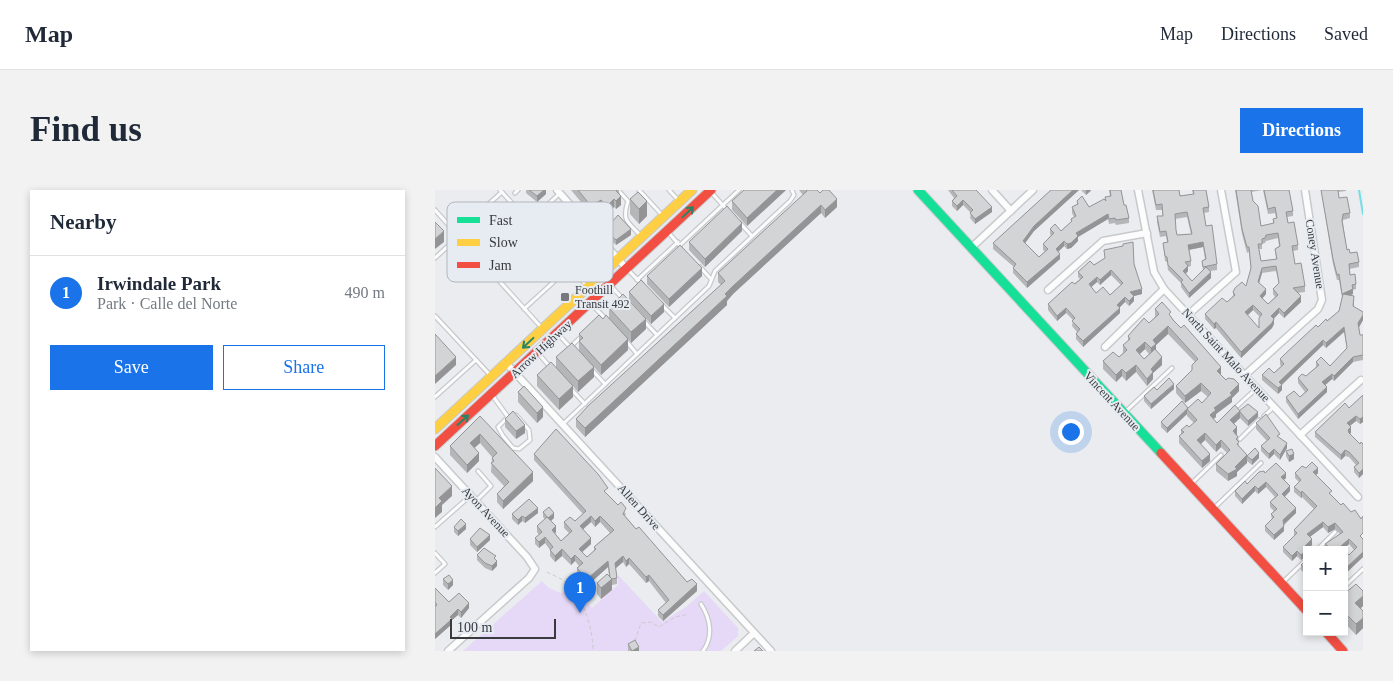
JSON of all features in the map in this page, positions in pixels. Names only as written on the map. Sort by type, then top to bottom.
[{"type":"main road","name":"Arrow Highway","points":[[613,264],[692,190]]},
{"type":"main road","name":"Vincent Avenue","points":[[918,190],[1303,607]]},
{"type":"main road","name":"Arrow Highway","points":[[435,446],[711,191]]},
{"type":"main road","name":"Arrow Highway","points":[[435,429],[593,282]]},
{"type":"main road","points":[[1330,636],[1343,651]]},
{"type":"street","points":[[992,190],[1011,211]]},
{"type":"street","points":[[971,248],[1033,190]]},
{"type":"street","name":"North Saint Malo Avenue","points":[[1138,190],[1154,272],[1164,289],[1358,497]]},
{"type":"street","points":[[1189,314],[1236,272],[1221,190]]},
{"type":"street","name":"Coney Avenue","points":[[1245,375],[1318,309],[1322,300],[1305,190]]},
{"type":"street","points":[[558,192],[567,202]]},
{"type":"street","points":[[1048,290],[1103,241],[1147,233]]},
{"type":"street","points":[[613,253],[627,269]]},
{"type":"street","points":[[1105,347],[1164,289]]},
{"type":"street","name":"Allen Drive","points":[[506,363],[771,651]]},
{"type":"street","points":[[1300,436],[1361,380]]},
{"type":"street","name":"Ayon Avenue","points":[[435,457],[527,557],[535,569],[529,578],[448,651]]},
{"type":"street","points":[[735,651],[754,633]]},
{"type":"lane","points":[[618,190],[628,201],[624,213],[625,219],[642,237]]},
{"type":"lane","points":[[639,190],[664,217]]},
{"type":"lane","points":[[669,190],[680,202]]},
{"type":"lane","points":[[637,280],[739,190]]},
{"type":"lane","points":[[563,424],[709,286],[715,271],[790,202],[794,195],[792,190]]},
{"type":"lane","points":[[490,202],[501,191],[511,202]]},
{"type":"lane","points":[[711,191],[752,236]]},
{"type":"lane","points":[[549,202],[558,192]]},
{"type":"lane","points":[[435,210],[447,224]]},
{"type":"lane","points":[[667,231],[686,252]]},
{"type":"lane","points":[[435,258],[447,245]]},
{"type":"lane","points":[[699,266],[711,279]]},
{"type":"lane","points":[[627,269],[644,286]]},
{"type":"lane","points":[[500,282],[543,330]]},
{"type":"lane","points":[[524,309],[554,282]]},
{"type":"lane","points":[[584,282],[588,287]]},
{"type":"lane","points":[[610,285],[630,306]]},
{"type":"lane","points":[[656,299],[675,318]]},
{"type":"lane","points":[[591,303],[609,323]]},
{"type":"lane","points":[[637,314],[657,335]]},
{"type":"lane","points":[[435,316],[492,376]]},
{"type":"lane","points":[[597,322],[603,316]]},
{"type":"lane","points":[[558,333],[576,353]]},
{"type":"lane","points":[[570,346],[583,334]]},
{"type":"lane","points":[[620,335],[637,354]]},
{"type":"lane","points":[[537,353],[551,367]]},
{"type":"lane","points":[[435,398],[476,360]]},
{"type":"lane","points":[[588,365],[605,384]]},
{"type":"lane","points":[[1124,413],[1172,368]]},
{"type":"lane","points":[[1229,414],[1257,388]]},
{"type":"lane","points":[[571,389],[585,404]]},
{"type":"lane","points":[[491,395],[508,417]]},
{"type":"lane","points":[[1240,439],[1274,407]]},
{"type":"lane","points":[[516,415],[529,430],[530,440],[519,448],[513,448],[500,432],[499,427],[508,417],[516,415]]},
{"type":"lane","points":[[1190,485],[1221,456]]},
{"type":"lane","points":[[1213,509],[1261,464]]},
{"type":"lane","points":[[475,501],[491,486],[478,472]]},
{"type":"lane","points":[[435,527],[470,495]]},
{"type":"lane","points":[[1321,546],[1335,532]]},
{"type":"lane","points":[[435,553],[445,564],[435,574]]},
{"type":"lane","points":[[1281,584],[1303,563]]},
{"type":"lane","points":[[1348,583],[1363,569]]},
{"type":"lane","points":[[701,604],[710,624],[708,640],[703,651]]},
{"type":"path","points":[[547,572],[563,580],[573,590],[587,617],[593,640],[593,651]]},
{"type":"path","points":[[633,645],[641,623],[651,622],[659,627],[664,626],[675,617],[689,614]]},
{"type":"shaded area","points":[[618,575],[662,622],[686,607],[704,591],[738,628],[738,636],[721,651],[463,651],[542,581],[549,588],[561,593],[575,587],[592,608],[618,585]]},
{"type":"building","points":[[529,190],[544,190],[537,196]]},
{"type":"building","points":[[578,190],[617,190],[621,196],[616,201],[614,199],[611,202],[603,202],[601,200],[588,202]]},
{"type":"building","points":[[744,190],[777,190],[747,218],[732,201]]},
{"type":"building","points":[[807,190],[817,190],[820,193],[823,190],[829,190],[837,199],[825,210],[821,205],[733,286],[725,294],[727,296],[585,428],[576,419],[589,405],[725,281],[718,273]]},
{"type":"building","points":[[952,190],[976,190],[992,207],[975,219],[970,213],[973,210],[963,200],[957,206],[952,201],[957,196]]},
{"type":"building","points":[[1051,190],[1073,190],[1034,226],[1023,241],[1039,257],[1048,249],[1043,244],[1054,233],[1050,229],[1055,224],[1061,231],[1072,221],[1071,219],[1076,216],[1072,207],[1078,204],[1077,201],[1082,196],[1089,207],[1104,199],[1106,201],[1105,197],[1111,196],[1110,190],[1121,190],[1129,218],[1109,219],[1108,214],[1076,233],[1078,236],[1071,243],[1067,244],[1064,241],[1056,249],[1060,254],[1027,282],[1013,268],[1016,264],[993,243]]},
{"type":"building","points":[[1153,190],[1179,190],[1180,196],[1194,194],[1193,190],[1206,190],[1209,207],[1203,208],[1206,226],[1212,225],[1217,264],[1203,267],[1202,261],[1206,259],[1203,242],[1188,245],[1191,261],[1185,262],[1188,266],[1183,271],[1192,281],[1206,267],[1211,272],[1189,293],[1181,282],[1183,280],[1168,265],[1163,243],[1168,242],[1166,231],[1160,232],[1157,216],[1163,216],[1162,204],[1156,205]],"holes":[[[1187,212],[1192,234],[1177,235],[1175,214]]]},
{"type":"building","points":[[1236,190],[1251,190],[1253,201],[1258,206],[1261,226],[1274,223],[1273,219],[1277,218],[1275,207],[1268,209],[1264,190],[1289,190],[1293,211],[1286,212],[1288,223],[1294,222],[1298,245],[1292,246],[1295,264],[1301,263],[1305,286],[1293,288],[1301,296],[1284,313],[1279,308],[1271,316],[1274,319],[1272,323],[1241,352],[1216,322],[1214,324],[1205,314],[1222,298],[1227,302],[1235,295],[1233,292],[1235,288],[1242,282],[1246,286],[1251,268],[1249,247],[1247,247]],"holes":[[[1278,233],[1280,246],[1275,249],[1277,259],[1261,261],[1258,244],[1262,244],[1262,239],[1266,235]],[[1276,266],[1279,283],[1273,289],[1278,295],[1268,304],[1260,296],[1266,289],[1258,282],[1262,268]],[[1253,305],[1262,314],[1259,318],[1259,328],[1245,312]]]},
{"type":"building","points":[[1321,190],[1338,190],[1339,198],[1347,197],[1350,213],[1343,214],[1342,221],[1347,250],[1349,249],[1350,253],[1357,252],[1359,262],[1349,264],[1350,275],[1355,274],[1356,284],[1352,285],[1353,289],[1342,294],[1339,274],[1337,275],[1333,259]]},
{"type":"building","points":[[638,192],[647,201],[639,209],[630,199]]},
{"type":"building","points":[[727,206],[742,223],[705,259],[689,242]]},
{"type":"building","points":[[618,215],[631,229],[616,240],[613,237],[613,221]]},
{"type":"building","points":[[435,222],[444,231],[435,239]]},
{"type":"building","points":[[1133,242],[1134,264],[1142,289],[1130,292],[1134,296],[1129,301],[1125,297],[1117,305],[1120,308],[1083,341],[1076,334],[1080,329],[1072,321],[1075,318],[1066,308],[1057,316],[1048,304],[1072,282],[1075,284],[1083,277],[1078,272],[1090,261],[1094,265],[1105,258],[1104,250],[1123,246],[1123,244]],"holes":[[[1111,270],[1123,283],[1110,295],[1103,287],[1096,293],[1089,284],[1097,277],[1100,280]]]},
{"type":"building","points":[[680,245],[702,268],[669,299],[647,276]]},
{"type":"building","points":[[641,280],[664,304],[651,316],[629,292]]},
{"type":"building","points":[[623,294],[646,319],[631,332],[609,308]]},
{"type":"building","points":[[1343,294],[1354,296],[1353,306],[1363,312],[1358,323],[1360,335],[1363,335],[1363,355],[1353,357],[1334,376],[1332,374],[1322,382],[1327,387],[1298,414],[1286,397],[1294,391],[1300,397],[1308,390],[1298,378],[1302,374],[1306,376],[1319,365],[1316,362],[1321,357],[1330,366],[1347,348],[1344,327],[1326,343],[1323,340],[1279,382],[1282,385],[1278,388],[1262,375],[1269,368],[1274,373],[1284,364],[1280,359],[1285,354],[1316,325],[1318,327],[1326,319],[1327,321],[1339,311]]},
{"type":"building","points":[[1162,302],[1171,312],[1169,314],[1173,320],[1181,328],[1184,325],[1221,367],[1217,371],[1226,380],[1228,378],[1234,379],[1239,384],[1230,393],[1232,395],[1214,408],[1216,410],[1210,415],[1217,423],[1235,405],[1240,411],[1230,420],[1237,427],[1233,431],[1238,437],[1236,439],[1239,442],[1237,444],[1247,455],[1235,467],[1237,469],[1228,474],[1216,464],[1230,450],[1221,440],[1216,445],[1205,433],[1197,440],[1210,454],[1202,461],[1179,436],[1184,432],[1181,430],[1187,425],[1189,427],[1197,420],[1187,409],[1198,399],[1202,403],[1211,393],[1201,383],[1185,396],[1176,386],[1192,370],[1192,365],[1198,359],[1168,326],[1153,340],[1156,344],[1151,348],[1145,342],[1136,350],[1144,359],[1155,349],[1162,357],[1151,369],[1153,372],[1147,379],[1136,365],[1126,373],[1122,369],[1116,375],[1103,361],[1113,352],[1119,357],[1127,350],[1123,345],[1130,339],[1128,336],[1144,318],[1149,323],[1159,314],[1155,309]]},
{"type":"building","points":[[599,315],[603,319],[606,315],[628,339],[601,365],[579,341],[583,338],[579,334]]},
{"type":"building","points":[[435,334],[456,357],[435,376]]},
{"type":"building","points":[[572,343],[594,367],[578,381],[556,357]]},
{"type":"building","points":[[551,362],[573,386],[559,399],[537,375]]},
{"type":"building","points":[[1169,378],[1174,384],[1151,404],[1144,396],[1154,387],[1157,390]]},
{"type":"building","points":[[524,386],[543,407],[537,413],[518,392]]},
{"type":"building","points":[[1363,395],[1363,417],[1360,419],[1356,416],[1347,423],[1351,427],[1348,430],[1349,433],[1360,444],[1361,442],[1363,444],[1363,469],[1359,473],[1354,467],[1359,463],[1349,452],[1345,450],[1341,455],[1315,432],[1345,403],[1349,408]]},
{"type":"building","points":[[1182,401],[1188,408],[1167,428],[1161,422]]},
{"type":"building","points":[[1248,404],[1258,412],[1248,421],[1239,411]]},
{"type":"building","points":[[513,411],[525,425],[516,431],[505,419]]},
{"type":"building","points":[[1266,414],[1280,434],[1277,436],[1287,443],[1280,455],[1274,449],[1269,454],[1261,446],[1270,438],[1256,423]]},
{"type":"building","points":[[480,416],[533,472],[503,501],[497,494],[509,482],[491,463],[494,461],[492,458],[497,453],[480,434],[470,443],[479,453],[467,465],[450,446]]},
{"type":"building","points":[[556,429],[598,474],[608,488],[604,491],[618,505],[621,502],[626,508],[623,514],[636,529],[639,527],[687,582],[692,579],[697,584],[663,615],[658,610],[669,600],[649,575],[646,577],[629,558],[626,561],[623,556],[615,563],[617,578],[610,578],[608,561],[587,579],[577,568],[583,563],[575,555],[571,559],[562,549],[555,556],[550,550],[553,547],[545,537],[539,542],[535,538],[542,532],[537,526],[547,517],[556,526],[552,530],[561,541],[572,531],[564,522],[570,517],[575,521],[586,511],[534,454]],"holes":[[[591,516],[595,521],[600,516],[614,530],[594,547],[596,549],[587,557],[579,549],[591,538],[580,526]]]},
{"type":"building","points":[[1255,448],[1259,453],[1252,460],[1247,456]]},
{"type":"building","points":[[1292,449],[1294,454],[1289,456],[1286,451]]},
{"type":"building","points":[[1312,462],[1318,468],[1313,472],[1332,491],[1329,493],[1341,505],[1343,503],[1351,512],[1355,510],[1361,519],[1363,516],[1363,533],[1360,536],[1363,539],[1363,552],[1348,566],[1348,554],[1349,555],[1357,547],[1349,539],[1341,546],[1328,546],[1325,544],[1343,532],[1335,523],[1328,527],[1323,522],[1307,534],[1312,539],[1303,546],[1303,553],[1301,555],[1297,551],[1292,556],[1283,547],[1297,533],[1294,530],[1317,506],[1302,491],[1301,493],[1294,487],[1301,480],[1295,473],[1302,466],[1306,468]]},
{"type":"building","points":[[1276,463],[1286,473],[1281,477],[1290,486],[1282,494],[1296,508],[1283,520],[1284,526],[1274,535],[1265,526],[1274,517],[1271,514],[1277,509],[1270,502],[1278,495],[1266,482],[1258,489],[1255,486],[1242,499],[1235,491],[1245,481],[1247,484],[1259,472],[1264,471],[1265,473]]},
{"type":"building","points":[[435,468],[452,486],[439,498],[442,501],[435,508]]},
{"type":"building","points":[[529,499],[538,508],[525,518],[522,516],[518,520],[512,514]]},
{"type":"building","points":[[549,507],[554,513],[548,518],[543,512]]},
{"type":"building","points":[[461,519],[466,524],[458,531],[454,527]]},
{"type":"building","points":[[480,528],[490,535],[477,547],[470,539]]},
{"type":"building","points":[[484,548],[496,556],[494,558],[497,561],[492,566],[485,563],[477,555]]},
{"type":"building","points":[[607,574],[612,579],[601,588],[597,583]]},
{"type":"building","points":[[449,575],[453,580],[448,584],[443,579]]},
{"type":"building","points":[[1356,584],[1363,591],[1363,596],[1355,603],[1363,611],[1363,618],[1356,624],[1348,616],[1348,591]]},
{"type":"building","points":[[435,588],[449,602],[459,593],[469,603],[461,612],[458,609],[450,617],[452,619],[435,634],[435,606],[437,605],[435,602]]},
{"type":"building","points":[[635,640],[639,647],[632,651],[628,644]]},
{"type":"building","points":[[759,647],[763,651],[754,651]]},
{"type":"waterway","points":[[1359,190],[1363,214]]},
{"type":"traffic: fast","points":[[918,190],[1161,453]]},
{"type":"traffic: slow","points":[[613,263],[692,190]]},
{"type":"traffic: slow","points":[[435,429],[593,282]]},
{"type":"traffic: jam","points":[[613,281],[711,190]]},
{"type":"traffic: jam","points":[[435,446],[612,282]]},
{"type":"traffic: jam","points":[[1161,453],[1303,607]]},
{"type":"traffic: jam","points":[[1330,636],[1343,651]]},
{"type":"place","name":"Foothill Transit 492","points":[[565,297]]},
{"type":"place","name":"Irwindale Park","points":[[580,613]]}]
